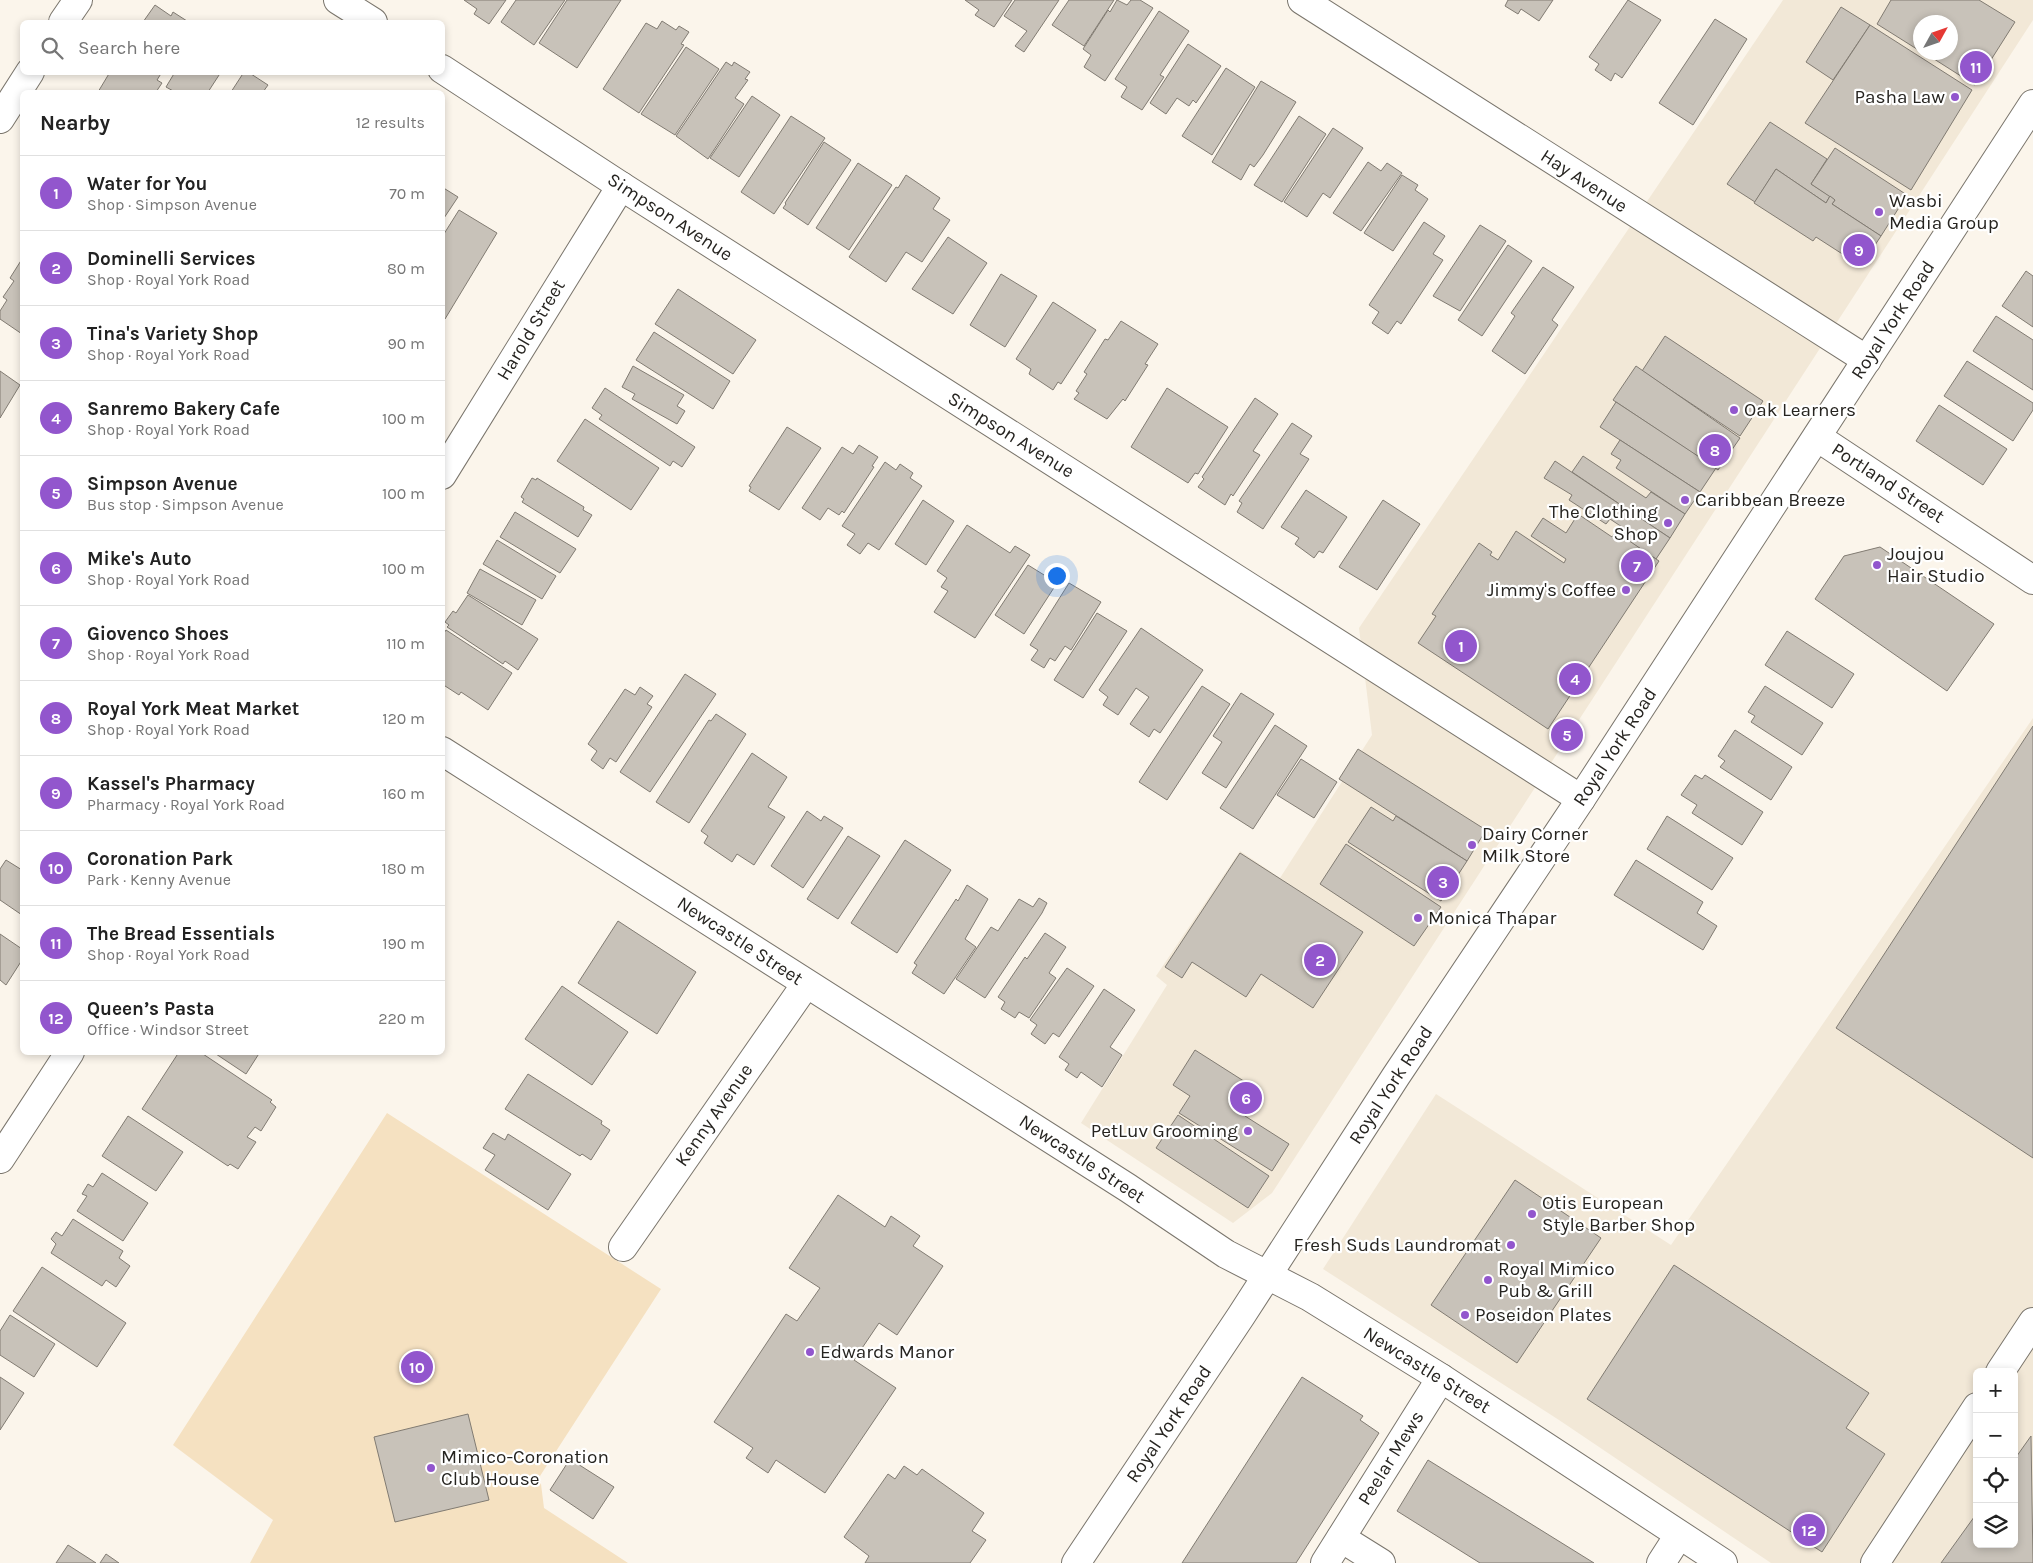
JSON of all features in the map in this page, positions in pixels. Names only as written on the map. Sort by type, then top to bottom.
[{"type":"street","points":[[64,20],[78,0]]},
{"type":"street","points":[[338,0],[370,20]]},
{"type":"street","name":"Hay Avenue","points":[[1302,0],[1867,360]]},
{"type":"street","name":"Simpson Avenue","points":[[445,70],[621,186],[1581,799]]},
{"type":"street","points":[[0,119],[28,75]]},
{"type":"street","name":"Royal York Road","points":[[1076,1563],[1396,1076],[1581,799],[2033,104]]},
{"type":"street","name":"Harold Street","points":[[445,470],[621,186]]},
{"type":"street","name":"Portland Street","points":[[1817,437],[2033,580]]},
{"type":"street","name":"Newcastle Street","points":[[445,753],[1128,1188],[1226,1254],[1310,1297],[1441,1378],[1723,1563]]},
{"type":"street","name":"Kenny Avenue","points":[[623,1247],[806,984]]},
{"type":"street","points":[[0,1159],[68,1055]]},
{"type":"street","points":[[2003,1368],[2033,1322]]},
{"type":"street","name":"Peelar Mews","points":[[1325,1563],[1441,1378]]},
{"type":"street","points":[[1875,1563],[1973,1413]]},
{"type":"street","points":[[1661,1563],[1679,1535]]},
{"type":"street","points":[[1341,1538],[1381,1563]]},
{"type":"shaded area","points":[[1783,0],[2033,0],[2033,20],[1272,1193],[1233,1223],[1081,1123],[1167,985],[1156,976],[1240,851],[1280,878],[1372,735],[1359,628]]},
{"type":"shaded area","points":[[2033,718],[2033,1563],[1771,1563],[1559,1420],[1323,1269],[1436,1094],[1671,1245]]},
{"type":"shaded area","points":[[387,1113],[661,1289],[540,1476],[544,1508],[628,1563],[250,1563],[273,1520],[173,1445]]},
{"type":"building","points":[[464,0],[506,0],[489,24],[474,14],[477,9]]},
{"type":"building","points":[[516,0],[565,0],[534,45],[501,22]]},
{"type":"building","points":[[567,0],[621,0],[577,68],[539,43]]},
{"type":"building","points":[[965,0],[1012,0],[994,27],[975,15],[979,10]]},
{"type":"building","points":[[1015,0],[1059,0],[1024,52],[1015,46],[1027,31],[1004,16]]},
{"type":"building","points":[[1069,0],[1114,0],[1084,46],[1052,25]]},
{"type":"building","points":[[1117,0],[1127,5],[1131,0],[1140,0],[1153,8],[1105,81],[1084,67],[1091,55],[1083,49],[1108,10],[1110,12]]},
{"type":"building","points":[[1508,0],[1553,0],[1539,21],[1521,9],[1518,14],[1505,6]]},
{"type":"building","points":[[1628,0],[1661,20],[1622,78],[1615,73],[1611,81],[1595,70],[1599,64],[1589,57]]},
{"type":"building","points":[[1891,0],[1979,0],[2015,22],[1975,85],[1936,60],[1958,60],[1958,15],[1913,15],[1913,47],[1877,24]]},
{"type":"building","points":[[155,5],[171,16],[173,12],[185,20],[144,20]]},
{"type":"building","points":[[1841,7],[1870,25],[1833,80],[1806,62]]},
{"type":"building","points":[[1159,11],[1189,31],[1160,75],[1164,77],[1142,110],[1121,97],[1127,87],[1115,79]]},
{"type":"building","points":[[1715,19],[1747,39],[1693,125],[1659,103]]},
{"type":"building","points":[[662,21],[676,30],[679,26],[689,32],[681,44],[684,45],[639,113],[603,89],[646,23],[657,29]]},
{"type":"building","points":[[1870,25],[1913,52],[1913,60],[1925,60],[1972,90],[1911,190],[1805,123]]},
{"type":"building","points":[[1188,44],[1221,66],[1196,103],[1193,100],[1189,106],[1177,98],[1166,114],[1150,103]]},
{"type":"building","points":[[686,47],[719,69],[675,135],[641,114]]},
{"type":"building","points":[[726,62],[732,66],[734,62],[750,72],[745,79],[748,80],[735,98],[744,104],[708,159],[676,136]]},
{"type":"building","points":[[1226,68],[1255,87],[1212,155],[1182,136]]},
{"type":"building","points":[[108,75],[160,75],[157,80],[162,83],[157,90],[99,90]]},
{"type":"building","points":[[173,75],[219,75],[209,90],[171,90],[166,87]]},
{"type":"building","points":[[242,75],[253,75],[268,85],[264,90],[232,90]]},
{"type":"building","points":[[1261,81],[1296,102],[1263,155],[1254,167],[1250,164],[1241,180],[1212,162]]},
{"type":"building","points":[[752,96],[780,115],[739,177],[710,158]]},
{"type":"building","points":[[791,116],[825,138],[774,214],[741,192]]},
{"type":"building","points":[[1299,116],[1326,134],[1282,202],[1254,185]]},
{"type":"building","points":[[1770,122],[1827,159],[1811,184],[1830,196],[1826,203],[1776,169],[1755,202],[1727,184]]},
{"type":"building","points":[[1333,128],[1363,148],[1330,198],[1323,193],[1307,217],[1284,202]]},
{"type":"building","points":[[824,142],[851,160],[808,225],[783,208]]},
{"type":"building","points":[[1835,148],[1907,195],[1881,236],[1832,204],[1835,200],[1811,184]]},
{"type":"building","points":[[1368,162],[1381,171],[1387,163],[1402,173],[1361,231],[1333,213]]},
{"type":"building","points":[[858,163],[892,185],[849,250],[816,228]]},
{"type":"building","points":[[1776,169],[1826,203],[1830,196],[1835,200],[1832,204],[1881,236],[1861,266],[1816,237],[1813,241],[1754,203]]},
{"type":"building","points":[[906,175],[940,198],[933,209],[950,220],[922,262],[906,252],[886,282],[849,257]]},
{"type":"building","points":[[1402,175],[1418,185],[1415,190],[1428,199],[1393,251],[1364,233]]},
{"type":"building","points":[[445,189],[458,197],[445,216]]},
{"type":"building","points":[[459,210],[497,233],[445,319],[445,232]]},
{"type":"building","points":[[1424,222],[1445,236],[1433,254],[1443,260],[1401,324],[1397,321],[1388,334],[1372,323],[1379,312],[1369,305]]},
{"type":"building","points":[[1480,225],[1506,241],[1460,311],[1433,296]]},
{"type":"building","points":[[948,237],[987,263],[953,314],[912,289]]},
{"type":"building","points":[[1508,245],[1532,261],[1482,336],[1458,320]]},
{"type":"building","points":[[20,262],[20,333],[0,319],[0,311],[7,300],[3,297],[14,281],[10,278]]},
{"type":"building","points":[[1543,267],[1574,287],[1552,320],[1558,325],[1525,374],[1492,351],[1515,316],[1511,313]]},
{"type":"building","points":[[2026,271],[2033,276],[2033,327],[2002,306]]},
{"type":"building","points":[[1001,274],[1037,296],[1005,347],[970,325]]},
{"type":"building","points":[[678,289],[756,340],[733,374],[655,324]]},
{"type":"building","points":[[1053,302],[1096,330],[1061,384],[1058,382],[1053,390],[1029,374],[1031,369],[1016,359]]},
{"type":"building","points":[[1996,316],[2033,340],[2033,390],[1973,351]]},
{"type":"building","points":[[1121,321],[1158,344],[1145,364],[1148,365],[1125,401],[1123,399],[1107,419],[1074,399],[1079,393],[1076,391],[1087,374],[1084,372],[1105,339],[1108,340]]},
{"type":"building","points":[[654,332],[730,381],[713,409],[636,360]]},
{"type":"building","points":[[1665,336],[1763,401],[1740,436],[1642,371]]},
{"type":"building","points":[[1967,361],[2033,403],[2033,410],[2013,441],[1944,396]]},
{"type":"building","points":[[633,366],[684,395],[677,406],[685,411],[677,424],[632,399],[635,394],[622,387]]},
{"type":"building","points":[[1636,366],[1740,438],[1718,470],[1613,400]]},
{"type":"building","points":[[0,371],[20,385],[0,418]]},
{"type":"building","points":[[605,388],[695,447],[682,467],[673,461],[670,466],[599,419],[602,415],[592,408]]},
{"type":"building","points":[[1167,388],[1228,427],[1198,474],[1195,473],[1188,483],[1131,447]]},
{"type":"building","points":[[1255,398],[1278,414],[1253,451],[1260,455],[1225,505],[1198,487],[1204,479],[1202,477]]},
{"type":"building","points":[[1616,402],[1716,468],[1700,492],[1600,427]]},
{"type":"building","points":[[1939,405],[2007,449],[1983,485],[1916,441]]},
{"type":"building","points":[[585,419],[659,468],[631,510],[557,461]]},
{"type":"building","points":[[1292,423],[1312,436],[1300,454],[1309,459],[1263,529],[1237,512],[1242,503],[1239,501]]},
{"type":"building","points":[[787,427],[821,448],[779,510],[749,491],[751,487],[749,486]]},
{"type":"building","points":[[1620,440],[1700,492],[1685,514],[1616,468],[1621,460],[1611,454]]},
{"type":"building","points":[[859,445],[878,457],[872,466],[874,467],[844,513],[842,511],[839,515],[828,508],[820,520],[802,508],[842,447],[853,454]]},
{"type":"building","points":[[1583,456],[1646,498],[1651,492],[1685,514],[1670,538],[1572,472]]},
{"type":"building","points":[[1555,461],[1670,538],[1656,559],[1621,536],[1625,529],[1610,519],[1606,524],[1569,500],[1572,495],[1544,478]]},
{"type":"building","points":[[885,462],[896,470],[900,464],[913,473],[910,478],[922,486],[879,550],[868,543],[860,554],[847,545],[855,534],[842,526]]},
{"type":"building","points":[[532,478],[536,480],[537,478],[584,507],[583,510],[592,515],[578,537],[522,502],[524,499],[521,497]]},
{"type":"building","points":[[1306,490],[1347,517],[1323,553],[1319,551],[1314,558],[1295,544],[1299,538],[1281,527]]},
{"type":"building","points":[[923,500],[954,521],[926,565],[895,544]]},
{"type":"building","points":[[1383,500],[1420,524],[1377,590],[1339,567]]},
{"type":"building","points":[[515,512],[576,549],[560,573],[500,537]]},
{"type":"building","points":[[1578,514],[1612,537],[1616,532],[1659,561],[1548,729],[1418,643],[1436,616],[1432,614],[1479,543],[1492,552],[1490,555],[1498,560],[1516,531],[1564,563],[1566,559],[1531,536],[1543,518],[1566,533]]},
{"type":"building","points":[[967,525],[1010,553],[1015,546],[1030,555],[975,638],[934,612],[948,591],[941,587],[947,578],[937,571]]},
{"type":"building","points":[[497,540],[556,576],[542,599],[483,564]]},
{"type":"building","points":[[1880,547],[1994,624],[1947,691],[1815,599],[1844,556]]},
{"type":"building","points":[[1028,565],[1057,583],[1024,634],[995,615]]},
{"type":"building","points":[[480,569],[536,600],[522,625],[467,593]]},
{"type":"building","points":[[1069,583],[1101,602],[1071,650],[1065,646],[1055,661],[1050,658],[1044,668],[1031,660],[1038,650],[1030,645]]},
{"type":"building","points":[[468,595],[538,639],[518,670],[505,661],[503,664],[447,627],[449,625],[445,622],[453,611],[456,613]]},
{"type":"building","points":[[1097,613],[1127,631],[1083,698],[1054,680]]},
{"type":"building","points":[[1141,628],[1203,670],[1160,733],[1154,729],[1149,737],[1130,724],[1149,697],[1136,688],[1118,715],[1103,705],[1108,697],[1099,690]]},
{"type":"building","points":[[446,630],[512,673],[488,710],[461,692],[459,695],[445,686]]},
{"type":"building","points":[[1787,631],[1854,674],[1832,708],[1765,665]]},
{"type":"building","points":[[685,674],[716,694],[650,792],[620,772]]},
{"type":"building","points":[[1202,686],[1230,704],[1167,800],[1139,782]]},
{"type":"building","points":[[1765,686],[1823,723],[1802,755],[1751,722],[1755,716],[1748,712]]},
{"type":"building","points":[[640,687],[653,696],[647,704],[652,707],[616,762],[610,758],[603,769],[591,760],[597,751],[588,744],[625,689],[635,695]]},
{"type":"building","points":[[1241,693],[1274,714],[1226,788],[1202,773],[1222,742],[1213,736]]},
{"type":"building","points":[[716,714],[746,734],[689,823],[656,802],[709,720],[711,721]]},
{"type":"building","points":[[1275,725],[1307,746],[1253,829],[1220,808]]},
{"type":"building","points":[[2033,726],[2033,1158],[1836,1028]]},
{"type":"building","points":[[1735,730],[1792,767],[1771,800],[1720,767],[1725,761],[1718,756]]},
{"type":"building","points":[[1358,749],[1486,830],[1467,861],[1339,779]]},
{"type":"building","points":[[752,753],[787,777],[768,807],[785,817],[754,865],[737,854],[732,862],[704,843],[708,836],[701,831]]},
{"type":"building","points":[[1301,759],[1337,782],[1314,818],[1277,795]]},
{"type":"building","points":[[1695,775],[1702,779],[1705,775],[1763,812],[1742,845],[1692,813],[1697,805],[1681,795]]},
{"type":"building","points":[[1371,807],[1393,821],[1396,816],[1467,861],[1441,901],[1348,842]]},
{"type":"building","points":[[807,811],[821,821],[824,816],[843,828],[803,888],[771,866]]},
{"type":"building","points":[[1667,816],[1733,858],[1712,890],[1647,849]]},
{"type":"building","points":[[848,836],[880,856],[838,919],[807,899]]},
{"type":"building","points":[[905,840],[951,870],[897,953],[851,923]]},
{"type":"building","points":[[1346,844],[1441,907],[1414,946],[1320,884]]},
{"type":"building","points":[[1240,853],[1363,932],[1313,1008],[1261,974],[1246,997],[1192,962],[1182,978],[1165,967]]},
{"type":"building","points":[[6,860],[20,869],[20,914],[0,900],[0,869]]},
{"type":"building","points":[[1636,860],[1703,902],[1697,913],[1717,926],[1703,950],[1614,895]]},
{"type":"building","points":[[967,885],[988,899],[965,939],[976,947],[944,994],[912,973],[917,965],[914,963],[956,899],[958,901]]},
{"type":"building","points":[[1039,898],[1047,903],[1042,913],[985,998],[956,979],[991,927],[998,931],[1019,899],[1033,907]]},
{"type":"building","points":[[618,921],[696,972],[657,1034],[578,983]]},
{"type":"building","points":[[1045,933],[1066,947],[1049,973],[1056,978],[1029,1018],[1019,1012],[1015,1018],[1001,1009],[1005,1002],[998,997],[1025,957],[1027,959]]},
{"type":"building","points":[[0,934],[20,948],[20,963],[6,985],[0,980]]},
{"type":"building","points":[[1067,968],[1094,986],[1059,1037],[1053,1033],[1045,1044],[1031,1034],[1037,1025],[1030,1020]]},
{"type":"building","points":[[562,986],[628,1032],[592,1085],[525,1039]]},
{"type":"building","points":[[1104,989],[1135,1010],[1110,1047],[1122,1055],[1102,1087],[1081,1072],[1077,1078],[1065,1070],[1069,1064],[1059,1057]]},
{"type":"building","points":[[1195,1050],[1261,1092],[1245,1116],[1289,1144],[1272,1171],[1179,1113],[1190,1096],[1173,1085]]},
{"type":"building","points":[[177,1055],[204,1055],[272,1100],[270,1102],[276,1107],[261,1131],[255,1127],[247,1137],[256,1142],[238,1169],[230,1164],[228,1166],[142,1109]]},
{"type":"building","points":[[218,1055],[258,1055],[246,1074]]},
{"type":"building","points":[[528,1074],[602,1121],[601,1124],[610,1130],[591,1160],[582,1154],[580,1156],[505,1109]]},
{"type":"building","points":[[1178,1115],[1269,1176],[1248,1208],[1156,1148]]},
{"type":"building","points":[[128,1116],[183,1152],[156,1191],[102,1156]]},
{"type":"building","points":[[493,1133],[505,1140],[508,1134],[571,1174],[548,1210],[485,1170],[495,1155],[483,1148]]},
{"type":"building","points":[[102,1173],[148,1203],[123,1241],[77,1211],[87,1196],[82,1194],[88,1184],[93,1187]]},
{"type":"building","points":[[1515,1180],[1601,1238],[1517,1363],[1431,1305]]},
{"type":"building","name":"Edwards Manor","points":[[838,1195],[885,1227],[891,1216],[920,1236],[913,1246],[943,1266],[897,1335],[879,1323],[854,1360],[896,1388],[825,1493],[776,1460],[768,1473],[746,1458],[753,1448],[714,1422],[786,1314],[797,1321],[820,1288],[789,1268]]},
{"type":"building","points":[[73,1219],[123,1251],[119,1258],[130,1266],[116,1287],[106,1280],[102,1286],[51,1253],[56,1244],[51,1239],[56,1232],[62,1236]]},
{"type":"building","points":[[1674,1265],[1869,1393],[1846,1428],[1885,1454],[1822,1552],[1587,1399]]},
{"type":"building","points":[[42,1267],[126,1323],[97,1367],[13,1311]]},
{"type":"building","points":[[10,1315],[55,1344],[34,1377],[0,1355],[0,1331]]},
{"type":"building","points":[[0,1377],[24,1393],[0,1430]]},
{"type":"building","points":[[1302,1377],[1363,1416],[1360,1420],[1379,1433],[1296,1563],[1182,1563]]},
{"type":"building","name":"Mimico-Coronation Club House","points":[[468,1414],[489,1500],[395,1522],[374,1437]]},
{"type":"building","points":[[2031,1436],[2033,1563],[1941,1563],[1973,1519],[1973,1548],[2018,1548],[2018,1454]]},
{"type":"building","points":[[570,1459],[614,1487],[593,1519],[550,1490]]},
{"type":"building","points":[[1428,1460],[1594,1563],[1480,1563],[1397,1511]]},
{"type":"building","points":[[904,1466],[917,1475],[922,1469],[984,1513],[972,1531],[986,1540],[970,1563],[865,1563],[869,1556],[844,1537],[888,1474],[895,1479]]},
{"type":"building","points":[[68,1545],[96,1563],[56,1563]]},
{"type":"building","points":[[106,1554],[119,1563],[100,1563]]},
{"type":"place","name":"The Bread Essentials","points":[[1976,67]]},
{"type":"place","name":"Pasha Law","points":[[1955,97]]},
{"type":"place","name":"Wasbi Media Group","points":[[1879,212]]},
{"type":"place","name":"Kassel's Pharmacy","points":[[1859,250]]},
{"type":"place","name":"Oak Learners","points":[[1734,410]]},
{"type":"place","name":"Royal York Meat Market","points":[[1715,450]]},
{"type":"place","name":"Caribbean Breeze","points":[[1685,500]]},
{"type":"place","name":"The Clothing Shop","points":[[1668,523]]},
{"type":"place","name":"Joujou Hair Studio","points":[[1877,565]]},
{"type":"place","name":"Giovenco Shoes","points":[[1637,566]]},
{"type":"place","name":"Jimmy's Coffee","points":[[1626,590]]},
{"type":"place","name":"Water for You","points":[[1461,646]]},
{"type":"place","name":"Sanremo Bakery Cafe","points":[[1575,679]]},
{"type":"place","name":"Simpson Avenue","points":[[1567,735]]},
{"type":"place","name":"Dairy Corner Milk Store","points":[[1472,845]]},
{"type":"place","name":"Tina's Variety Shop","points":[[1443,882]]},
{"type":"place","name":"Monica Thapar","points":[[1418,918]]},
{"type":"place","name":"Dominelli Services","points":[[1320,960]]},
{"type":"place","name":"Mike's Auto","points":[[1246,1098]]},
{"type":"place","name":"PetLuv Grooming","points":[[1248,1131]]},
{"type":"place","name":"Otis European Style Barber Shop","points":[[1532,1214]]},
{"type":"place","name":"Fresh Suds Laundromat","points":[[1511,1245]]},
{"type":"place","name":"Royal Mimico Pub & Grill","points":[[1488,1280]]},
{"type":"place","name":"Poseidon Plates","points":[[1465,1315]]},
{"type":"place","name":"Edwards Manor","points":[[810,1352]]},
{"type":"place","name":"Coronation Park","points":[[417,1367]]},
{"type":"place","name":"Mimico-Coronation Club House","points":[[431,1468]]},
{"type":"place","name":"Queen’s Pasta","points":[[1809,1530]]}]
